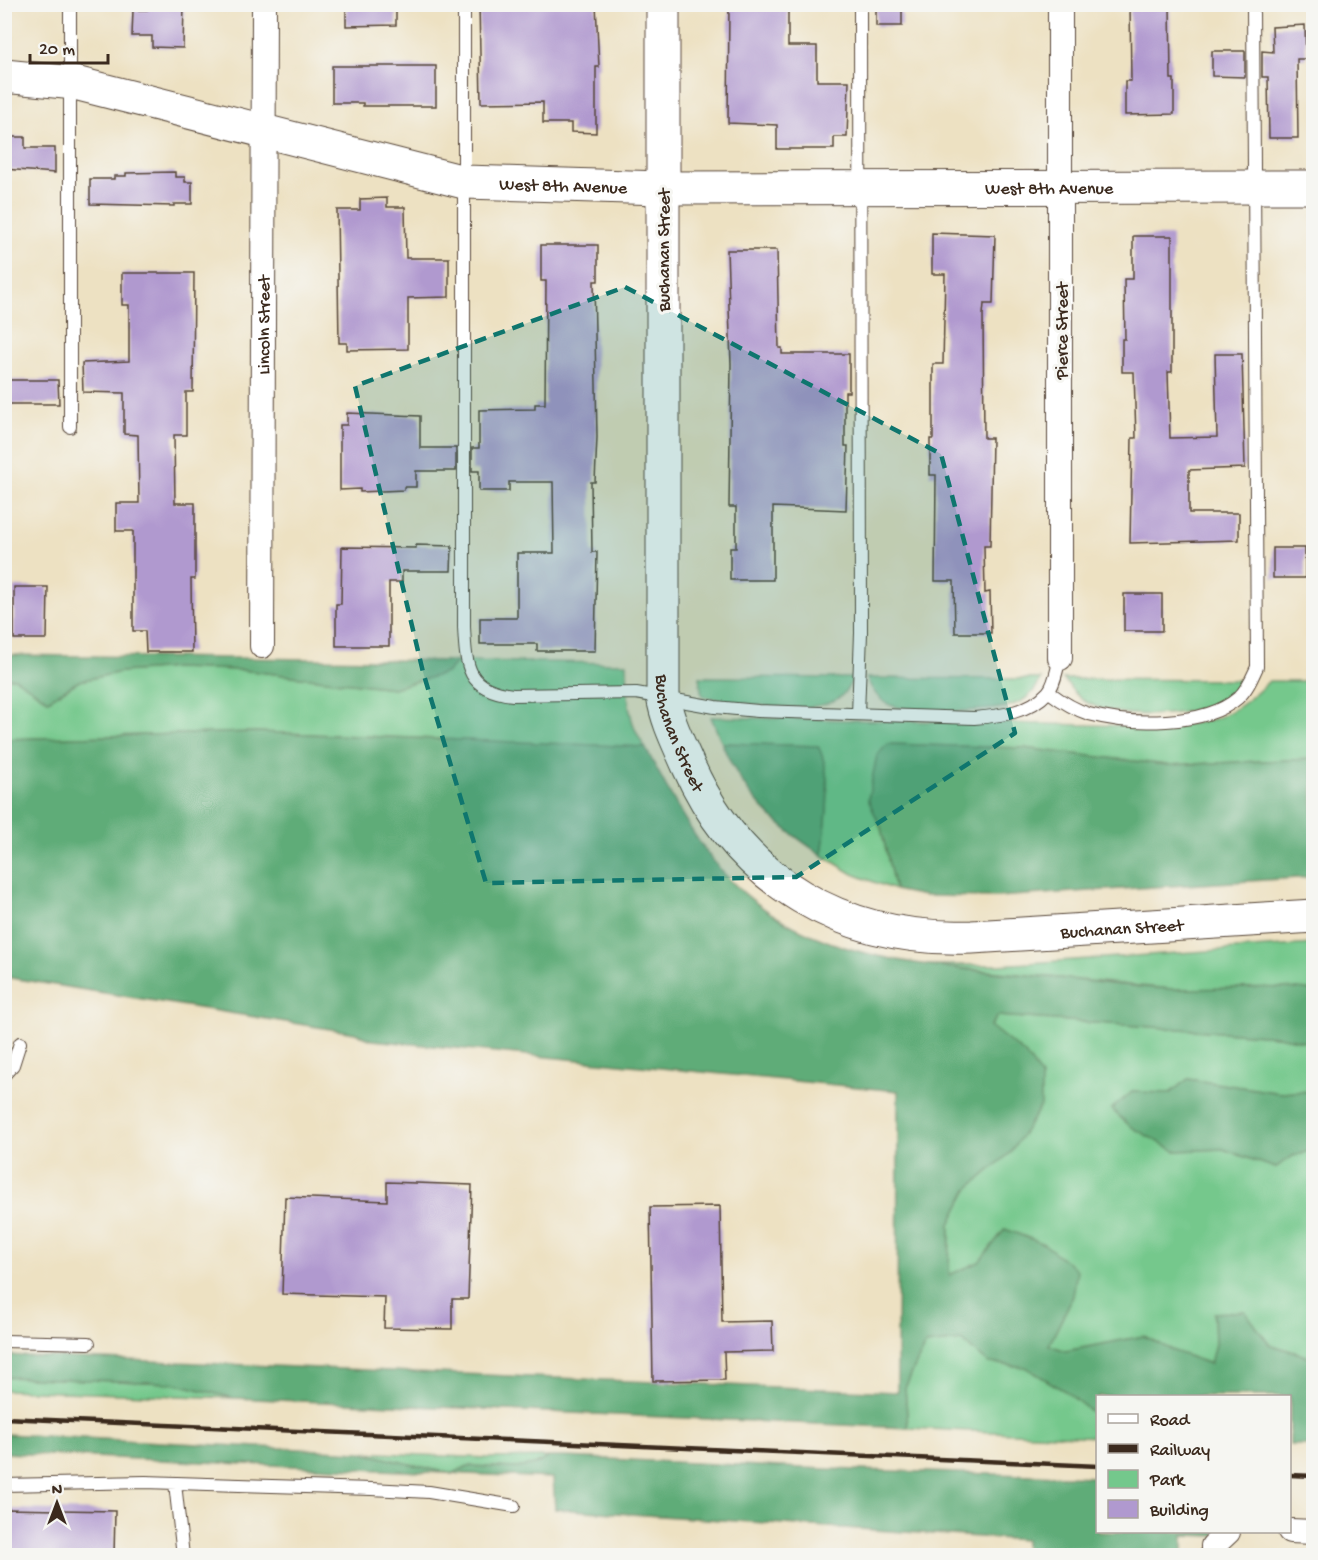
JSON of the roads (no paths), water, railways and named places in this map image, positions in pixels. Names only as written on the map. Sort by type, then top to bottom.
[{"type":"street","name":"Lincoln Street","points":[[262,646],[264,4]]},
{"type":"street","name":"Buchanan Street","points":[[663,4],[663,696],[670,725],[696,783],[734,841],[752,861],[801,896],[868,926],[901,933],[949,938],[1314,916]]},
{"type":"street","name":"Pierce Street","points":[[1060,4],[1060,658]]},
{"type":"street","name":"West 8th Avenue","points":[[4,75],[70,83],[464,182],[662,188],[1314,187]]},
{"type":"street","points":[[1291,1531],[1314,1532]]},
{"type":"street","points":[[1213,1556],[1214,1546],[1227,1533]]},
{"type":"lane","points":[[70,4],[70,427]]},
{"type":"lane","points":[[464,4],[466,661],[472,677],[497,693],[636,693],[715,707],[924,718],[1005,715],[1025,708],[1049,692],[1060,658]]},
{"type":"lane","points":[[858,714],[861,633],[860,4]]},
{"type":"lane","points":[[1049,692],[1068,706],[1090,714],[1149,720],[1184,719],[1204,715],[1238,698],[1249,685],[1257,667],[1253,4]]},
{"type":"lane","points":[[4,1075],[14,1065],[20,1043]]},
{"type":"lane","points":[[4,1341],[89,1343]]},
{"type":"lane","points":[[4,1485],[175,1483],[407,1491],[514,1506]]},
{"type":"lane","points":[[175,1483],[183,1556]]},
{"type":"railway","points":[[4,1418],[1096,1466]]},
{"type":"railway","points":[[1291,1475],[1314,1476]]}]
